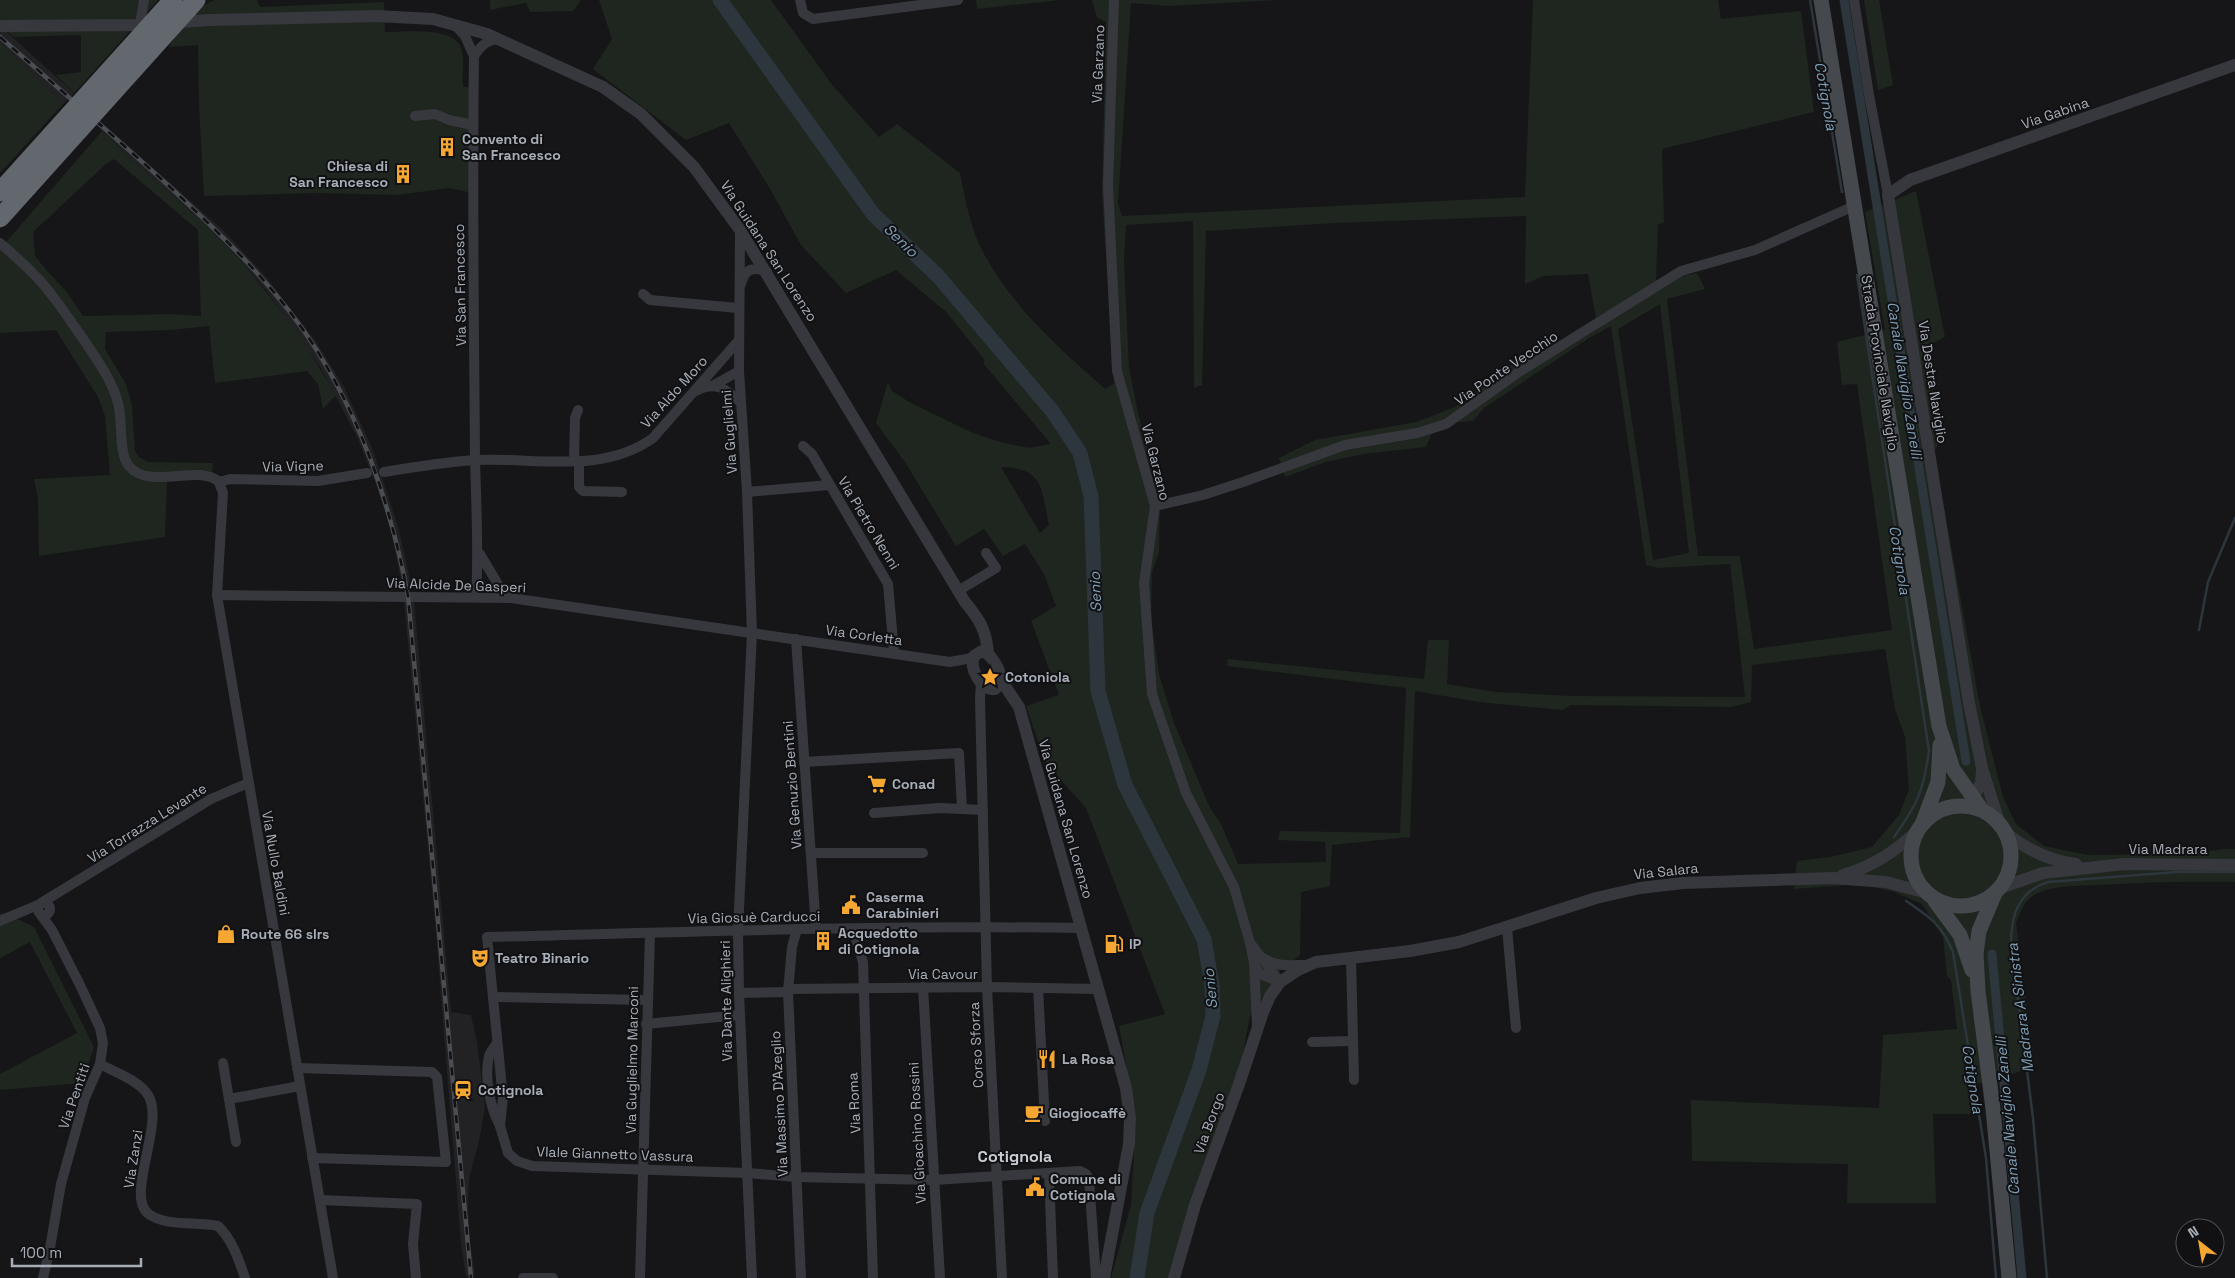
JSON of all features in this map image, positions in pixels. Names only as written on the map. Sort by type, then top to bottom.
[{"type":"highway","points":[[0,192],[173,0]]},
{"type":"highway","points":[[0,218],[196,0]]},
{"type":"main road","name":"Strada Provinciale Naviglio","points":[[1821,0],[1939,726],[1952,770],[1974,805],[2003,829],[2011,849],[2011,863],[2007,876],[1979,931],[1976,954],[1978,991],[1993,1109],[2009,1278]]},
{"type":"main road","name":"Strada Provinciale Naviglio","points":[[1939,726],[1940,756],[1938,782],[1927,815],[1919,829],[1911,852],[1911,862],[1919,884],[1960,935],[1978,991]]},
{"type":"main road","name":"Strada Provinciale Naviglio","points":[[1919,829],[1926,820],[1938,812],[1952,807],[1974,805]]},
{"type":"main road","points":[[1930,896],[1950,905],[1966,906],[1981,902],[1998,891]]},
{"type":"street","points":[[140,25],[144,0]]},
{"type":"street","points":[[800,0],[803,13],[813,19],[958,0]]},
{"type":"street","name":"Via Garzano","points":[[1114,0],[1108,185],[1117,372],[1155,506],[1144,583],[1152,694],[1186,792],[1234,887],[1254,963],[1257,1026]]},
{"type":"street","name":"Via Destra Naviglio","points":[[1854,0],[1869,95],[1888,195],[1969,703],[1982,768],[2003,829]]},
{"type":"street","name":"Via Guidana San Lorenzo","points":[[0,26],[140,25],[209,20],[377,16],[433,19],[498,39],[603,87],[641,114],[694,167],[740,230],[767,272],[961,596],[978,635],[979,655],[1017,701],[1126,1088],[1130,1119],[1128,1152],[1104,1278]]},
{"type":"street","name":"Via San Francesco","points":[[454,24],[465,36],[474,56],[472,216],[475,460],[479,552],[476,597]]},
{"type":"street","points":[[474,56],[489,40],[498,39]]},
{"type":"street","name":"Via Gabina","points":[[1888,195],[1910,180],[2235,65]]},
{"type":"street","points":[[415,116],[435,114],[449,120],[473,125]]},
{"type":"street","name":"Via Ponte Vecchio","points":[[1155,506],[1203,495],[1345,445],[1417,433],[1446,424],[1519,372],[1681,271],[1755,250],[1854,206]]},
{"type":"street","name":"Via Guglielmi","points":[[740,230],[739,372],[747,492],[752,633]]},
{"type":"street","points":[[0,243],[51,293],[108,378],[118,404],[123,451],[127,465],[133,471],[142,475],[153,477],[209,476],[219,482]]},
{"type":"street","points":[[739,292],[744,273],[748,270],[753,268],[767,272]]},
{"type":"street","points":[[644,294],[650,300],[738,308]]},
{"type":"street","name":"Via Aldo Moro","points":[[384,472],[475,460],[577,461],[622,455],[645,444],[661,429],[739,340]]},
{"type":"street","points":[[710,372],[724,366],[739,372]]},
{"type":"street","points":[[693,392],[704,386],[714,385],[739,372]]},
{"type":"street","points":[[714,385],[729,391],[741,403]]},
{"type":"street","points":[[578,410],[575,418],[579,487],[583,491],[622,492]]},
{"type":"street","name":"Via Pietro Nenni","points":[[802,446],[812,454],[888,584],[894,652]]},
{"type":"street","name":"Via Vigne","points":[[219,482],[230,479],[318,480],[367,473]]},
{"type":"street","name":"Via Nullo Baldini","points":[[219,482],[223,493],[217,595],[333,1278]]},
{"type":"street","points":[[747,492],[829,485]]},
{"type":"street","name":"Via San Francesco","points":[[479,552],[499,586],[511,598]]},
{"type":"street","points":[[961,596],[996,568],[986,552]]},
{"type":"street","name":"Via Alcide De Gasperi","points":[[217,595],[511,598],[752,633]]},
{"type":"street","name":"Via Corletta","points":[[752,633],[894,652],[950,662],[979,655]]},
{"type":"street","name":"Via Dante Alighieri","points":[[752,633],[738,931],[739,1016],[752,1278]]},
{"type":"street","name":"Via Genuzio Bentini","points":[[796,639],[816,929]]},
{"type":"street","points":[[979,655],[972,665],[985,683]]},
{"type":"street","points":[[950,662],[985,683],[999,686],[1001,680]]},
{"type":"street","name":"Via Guidana San Lorenzo","points":[[985,683],[1005,699],[1021,718]]},
{"type":"street","name":"Corso Sforza","points":[[985,683],[981,718],[985,927],[1002,1278]]},
{"type":"street","points":[[804,762],[959,753],[962,809]]},
{"type":"street","name":"Via Destra Naviglio","points":[[1974,805],[1981,783],[1982,768]]},
{"type":"street","name":"Via Torrazza Levante","points":[[43,909],[63,891],[211,799],[248,783]]},
{"type":"street","points":[[874,813],[940,808],[984,810]]},
{"type":"street","name":"Via Salara","points":[[1834,878],[1874,864],[1900,848],[1919,829]]},
{"type":"street","name":"Via Madrara","points":[[2003,829],[2020,844],[2044,856],[2065,863],[2101,867]]},
{"type":"street","points":[[811,853],[923,853]]},
{"type":"street","points":[[1874,864],[1874,880]]},
{"type":"street","name":"Via Madrara","points":[[1998,891],[2043,872],[2124,864],[2235,865]]},
{"type":"street","name":"Via Salara","points":[[1280,982],[1308,965],[1351,957],[1410,951],[1458,942],[1507,928],[1596,898],[1640,888],[1683,883],[1834,878],[1886,882],[1930,896]]},
{"type":"street","points":[[0,921],[21,912],[43,909]]},
{"type":"street","name":"Via Pentiti","points":[[42,1278],[50,1248],[61,1184],[85,1098],[100,1064],[103,1052],[100,1028],[43,909]]},
{"type":"street","name":"Via Giosuè Carducci","points":[[493,997],[488,937],[797,929],[1081,928]]},
{"type":"street","points":[[1507,928],[1516,1028]]},
{"type":"street","name":"Via Massimo D'Azeglio","points":[[797,929],[792,946],[788,991],[801,1278]]},
{"type":"street","name":"Via Roma","points":[[853,929],[863,962],[873,1278]]},
{"type":"street","name":"Via Guglielmo Marconi","points":[[640,1278],[650,933]]},
{"type":"street","points":[[1250,943],[1263,957],[1280,982]]},
{"type":"street","points":[[1263,957],[1273,963],[1308,965]]},
{"type":"street","points":[[1351,957],[1354,1080]]},
{"type":"street","points":[[1254,963],[1260,974],[1280,982]]},
{"type":"street","name":"Via Borgo","points":[[1174,1278],[1190,1221],[1239,1084],[1257,1026],[1270,996],[1280,982]]},
{"type":"street","name":"Via Cavour","points":[[739,993],[923,987],[1098,989]]},
{"type":"street","name":"Via Gioachino Rossini","points":[[923,987],[940,1278]]},
{"type":"street","points":[[1038,988],[1045,1121]]},
{"type":"street","points":[[493,997],[647,1000]]},
{"type":"street","name":"VIale Giannetto Vassura","points":[[493,997],[497,1043],[489,1056],[492,1110],[500,1126],[508,1153],[517,1160],[532,1166],[746,1173],[871,1180],[933,1180],[1080,1171],[1084,1172],[1088,1179],[1096,1278]]},
{"type":"street","points":[[646,1024],[739,1016]]},
{"type":"street","points":[[1312,1042],[1353,1041]]},
{"type":"street","points":[[224,1063],[236,1142]]},
{"type":"street","name":"Via Zanzi","points":[[100,1064],[140,1086],[147,1094],[153,1106],[150,1137],[140,1192],[144,1210],[150,1215],[164,1220],[218,1226],[224,1231],[237,1256],[245,1278]]},
{"type":"street","points":[[297,1068],[432,1072],[437,1077],[446,1162],[312,1158]]},
{"type":"street","points":[[229,1099],[300,1086]]},
{"type":"street","points":[[1048,1173],[1053,1278]]},
{"type":"street","points":[[320,1200],[417,1204],[413,1244],[416,1278]]},
{"type":"street","points":[[522,1278],[553,1278]]},
{"type":"shaded area","points":[[0,0],[158,0],[74,93],[56,75],[81,72],[81,35],[14,37],[0,26]]},
{"type":"shaded area","points":[[215,0],[257,0],[260,7],[384,2],[385,32],[416,31],[439,33],[457,41],[462,52],[463,87],[474,87],[472,193],[449,188],[398,195],[318,193],[204,196],[198,45],[169,47],[194,13]]},
{"type":"shaded area","points":[[490,0],[581,0],[573,11],[530,12],[526,3],[490,10]]},
{"type":"shaded area","points":[[599,0],[771,0],[833,86],[879,137],[897,124],[960,173],[974,232],[982,250],[1007,290],[1037,325],[1105,389],[1114,384],[1102,193],[1106,22],[1097,18],[1092,0],[1278,0],[1168,6],[1131,3],[1118,203],[1122,216],[1525,197],[1533,0],[1718,0],[1721,19],[1801,11],[1814,112],[1662,149],[1664,222],[1658,225],[1656,281],[1697,273],[1705,289],[1667,299],[1698,556],[1740,556],[1754,649],[1892,630],[1857,384],[1842,385],[1837,342],[1885,330],[1865,212],[1916,191],[1945,337],[1924,348],[1942,437],[1934,452],[1980,706],[2003,797],[2016,824],[2044,846],[2088,855],[2188,854],[2235,849],[2235,882],[2166,882],[2074,886],[2049,889],[2034,895],[2023,907],[2016,923],[2035,1067],[1970,1086],[1974,1114],[1933,1114],[1936,1203],[1847,1203],[1848,1164],[1692,1161],[1691,1100],[1879,1108],[1883,1035],[1957,1029],[1951,980],[1947,976],[1943,937],[1922,904],[1894,892],[1861,884],[1794,889],[1797,861],[1830,857],[1872,847],[1899,815],[1909,789],[1905,737],[1895,709],[1885,649],[1752,665],[1751,702],[1732,707],[1571,705],[1562,710],[1479,702],[1415,691],[1410,837],[1332,845],[1330,886],[1301,892],[1300,955],[1279,972],[1250,1016],[1240,1068],[1171,1278],[1111,1278],[1131,1205],[1136,1120],[1119,1026],[1165,1014],[1086,808],[1045,762],[1026,706],[1059,695],[1031,621],[1056,606],[1044,574],[1025,544],[1003,556],[984,529],[956,546],[905,462],[876,423],[888,382],[892,391],[911,403],[973,433],[1000,442],[1029,448],[1051,444],[983,363],[985,360],[946,312],[896,270],[846,293],[801,245],[770,189],[729,123],[686,140],[593,69],[612,39]],"holes":[[[1526,216],[1525,284],[1543,276],[1588,274],[1598,329],[1548,359],[1523,356],[1455,407],[1416,422],[1315,440],[1279,458],[1285,477],[1326,462],[1363,454],[1426,447],[1436,424],[1473,421],[1484,408],[1589,338],[1611,326],[1646,565],[1658,568],[1730,564],[1745,697],[1572,696],[1496,692],[1447,684],[1449,640],[1428,640],[1424,679],[1228,659],[1227,666],[1406,688],[1400,833],[1280,831],[1278,840],[1325,842],[1326,862],[1238,864],[1221,824],[1210,808],[1174,723],[1159,674],[1151,619],[1152,572],[1159,552],[1160,495],[1138,413],[1129,367],[1124,261],[1126,225],[1193,221],[1194,388],[1202,385],[1206,231],[1335,223]],[[1660,304],[1689,553],[1653,560],[1618,329]],[[1001,467],[1026,471],[1038,483],[1042,491],[1049,525],[1040,533]]]},
{"type":"shaded area","points":[[976,0],[1061,0],[977,9]]},
{"type":"shaded area","points":[[1864,0],[1879,0],[1893,85],[1878,90]]},
{"type":"shaded area","points":[[0,26],[74,93],[63,104],[0,42]]},
{"type":"shaded area","points":[[0,42],[63,104],[0,173]]},
{"type":"shaded area","points":[[99,120],[223,230],[266,277],[316,342],[344,387],[372,448],[398,526],[412,589],[403,590],[392,535],[376,484],[358,439],[322,370],[269,294],[244,264],[205,224],[136,164],[96,125]]},
{"type":"shaded area","points":[[102,131],[136,164],[205,224],[244,264],[296,330],[336,395],[323,409],[318,384],[307,371],[215,383],[209,326],[171,330],[106,332],[105,349],[126,384],[132,405],[135,451],[138,456],[147,462],[213,463],[211,479],[167,482],[165,537],[39,556],[38,499],[34,479],[110,475],[105,416],[98,397],[56,330],[0,333],[0,249]],"holes":[[[114,159],[198,230],[201,316],[172,314],[83,316],[67,292],[35,256],[33,232],[106,164]]]},
{"type":"shaded area","points":[[404,601],[414,601],[451,1012],[471,1015],[477,1042],[485,1107],[479,1141],[469,1179],[470,1243],[475,1275],[466,1276],[461,1244],[435,921]]},
{"type":"shaded area","points":[[4,913],[34,927],[94,1047],[82,1083],[0,1090],[0,1074],[77,1033],[30,942],[0,958],[0,914]]},
{"type":"waterway","name":"Senio","points":[[720,0],[873,214],[938,276],[1053,412],[1080,453],[1091,496],[1098,691],[1125,785],[1204,939],[1212,985],[1213,1016],[1199,1070],[1147,1213],[1137,1278]]},
{"type":"waterway","name":"Cotignola","points":[[1810,0],[1842,192]]},
{"type":"waterway","name":"Canale Naviglio Zanelli","points":[[1844,0],[1966,761]]},
{"type":"waterway","name":"Cotignola","points":[[1857,275],[1929,751],[1922,787],[1918,797],[1909,815],[1894,837]]},
{"type":"waterway","points":[[2199,630],[2208,582],[2235,518]]},
{"type":"waterway","name":"Madrara A Sinistra","points":[[2047,1278],[2033,1118],[2011,943],[2015,913],[2030,891],[2048,882],[2177,872],[2235,872]]},
{"type":"waterway","name":"Cotignola","points":[[1906,901],[1940,928],[1953,952],[1986,1158],[1996,1278]]},
{"type":"waterway","name":"Canale Naviglio Zanelli","points":[[1992,954],[2022,1278]]},
{"type":"railway","points":[[0,37],[170,187],[223,238],[274,292],[324,361],[341,392],[370,458],[392,526],[408,596],[471,1278]]},
{"type":"place","name":"Convento di San Francesco","points":[[447,147]]},
{"type":"place","name":"Chiesa di San Francesco","points":[[403,174]]},
{"type":"place","name":"Cotoniola","points":[[990,677]]},
{"type":"place","name":"Conad","points":[[877,784]]},
{"type":"place","name":"Caserma Carabinieri","points":[[851,905]]},
{"type":"place","name":"Route 66 slrs","points":[[226,934]]},
{"type":"place","name":"Acquedotto di Cotignola","points":[[823,941]]},
{"type":"place","name":"IP","points":[[1114,944]]},
{"type":"place","name":"Teatro Binario","points":[[480,958]]},
{"type":"place","name":"La Rosa","points":[[1047,1059]]},
{"type":"place","name":"Cotignola","points":[[463,1090]]},
{"type":"place","name":"Giogiocaffè","points":[[1034,1113]]},
{"type":"place","name":"Comune di Cotignola","points":[[1035,1187]]},
{"type":"district","name":"Cotignola","points":[[1015,1156]]}]
